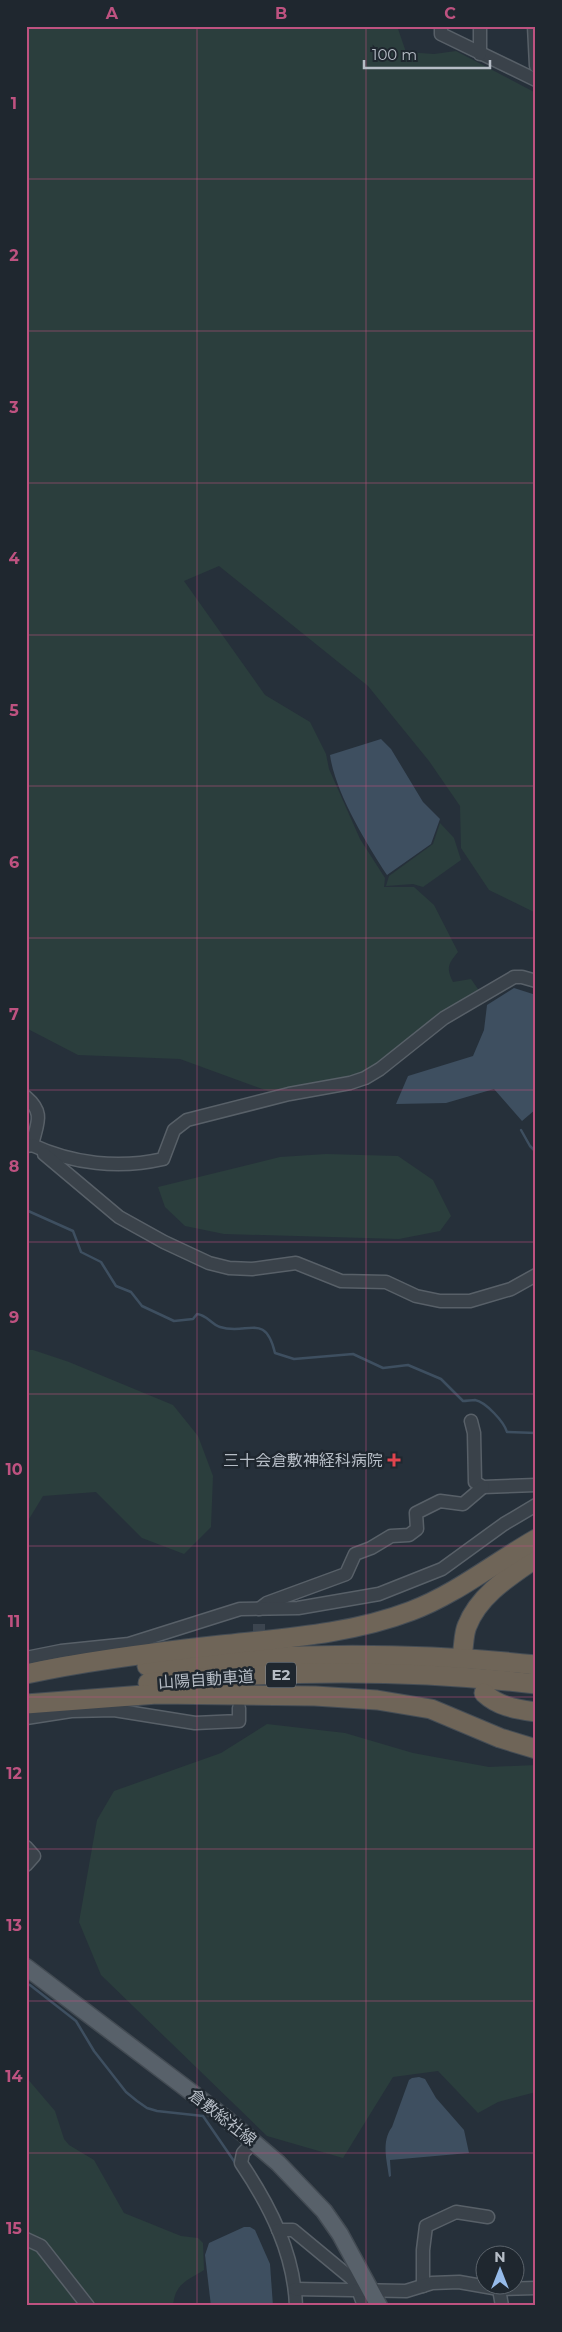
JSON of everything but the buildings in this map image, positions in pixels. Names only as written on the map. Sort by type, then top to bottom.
[{"type":"highway","points":[[26,1674],[58,1667],[181,1649],[294,1637],[366,1625],[412,1611],[456,1588],[536,1539]]},
{"type":"highway","points":[[463,1649],[466,1627],[483,1600],[503,1581],[536,1558]]},
{"type":"highway","name":"山陽自動車道","points":[[26,1680],[158,1664],[314,1656],[396,1656],[536,1665]]},
{"type":"highway","name":"山陽自動車道","points":[[26,1697],[160,1682],[237,1676],[395,1674],[536,1684]]},
{"type":"highway","points":[[484,1693],[500,1705],[536,1712]]},
{"type":"highway","points":[[26,1704],[157,1694],[314,1696],[377,1700],[431,1709],[500,1738],[536,1749]]},
{"type":"main road","name":"倉敷総社線","points":[[26,1967],[254,2141],[304,2188],[324,2211],[340,2234],[364,2289],[379,2306]]},
{"type":"street","points":[[441,26],[441,34],[536,80]]},
{"type":"street","points":[[480,26],[480,54]]},
{"type":"street","points":[[535,33],[536,66]]},
{"type":"street","points":[[29,1146],[96,1164],[163,1159],[174,1130],[187,1120],[289,1094],[350,1083],[365,1078],[380,1069],[444,1018],[514,977],[522,977],[536,982]]},
{"type":"street","points":[[26,1097],[35,1104],[39,1112],[29,1146]]},
{"type":"street","points":[[29,1146],[79,1182],[118,1217],[209,1263],[229,1268],[252,1269],[296,1263],[341,1281],[386,1282],[416,1296],[440,1301],[470,1302],[511,1288],[536,1275]]},
{"type":"street","points":[[471,1421],[474,1433],[475,1482],[483,1487],[536,1485]]},
{"type":"street","points":[[257,1610],[267,1603],[346,1574],[355,1554],[372,1548],[391,1536],[409,1535],[417,1530],[416,1513],[440,1501],[463,1504],[483,1487]]},
{"type":"street","points":[[26,1658],[129,1644],[240,1609],[298,1608],[379,1594],[442,1569],[504,1524],[536,1505]]},
{"type":"street","points":[[257,1610],[259,1624]]},
{"type":"street","points":[[26,1718],[71,1711],[114,1710],[195,1723],[222,1722],[239,1720],[239,1708]]},
{"type":"street","points":[[26,1847],[34,1856],[26,1865]]},
{"type":"street","points":[[254,2141],[243,2153],[241,2163],[257,2187],[290,2260],[296,2306]]},
{"type":"street","points":[[424,2286],[423,2250],[426,2226],[456,2212],[488,2217]]},
{"type":"street","points":[[278,2230],[293,2230],[364,2289],[364,2306]]},
{"type":"street","points":[[26,2239],[41,2246],[88,2306]]},
{"type":"street","points":[[295,2288],[406,2291],[424,2286],[459,2282],[474,2284]]},
{"type":"green space","points":[[26,26],[397,26],[406,52],[434,54],[456,51],[536,93],[536,913],[489,890],[461,848],[460,806],[429,761],[368,686],[219,566],[184,581],[265,695],[310,722],[326,754],[329,769],[360,839],[385,878],[384,887],[414,887],[434,905],[458,952],[449,966],[449,973],[453,982],[471,979],[480,992],[376,1065],[346,1080],[268,1091],[180,1059],[78,1055],[26,1028]]},
{"type":"green space","points":[[440,823],[454,838],[461,860],[423,887],[413,884],[386,886],[389,876],[433,844]]},
{"type":"green space","points":[[326,1154],[398,1156],[433,1180],[451,1216],[440,1231],[399,1239],[224,1234],[185,1226],[165,1207],[158,1187],[280,1157]]},
{"type":"green space","points":[[26,1350],[33,1350],[69,1362],[173,1405],[198,1436],[213,1476],[211,1527],[184,1554],[142,1538],[96,1492],[43,1496],[26,1524]]},
{"type":"green space","points":[[267,1724],[345,1733],[413,1753],[489,1767],[536,1765],[536,2092],[498,2102],[478,2113],[438,2071],[393,2077],[343,2158],[267,2136],[101,1975],[79,1922],[97,1820],[114,1791],[221,1753]]},
{"type":"green space","points":[[26,2077],[55,2111],[64,2139],[69,2145],[94,2160],[124,2213],[181,2236],[198,2238],[203,2243],[204,2270],[179,2287],[173,2306],[26,2306]]},
{"type":"water","points":[[381,739],[391,749],[423,802],[440,819],[431,844],[387,875],[352,817],[338,785],[330,755]]},
{"type":"water","points":[[514,988],[536,995],[536,1109],[522,1121],[494,1089],[446,1103],[396,1104],[408,1076],[473,1056],[484,1030],[487,1005]]},
{"type":"water","points":[[419,2077],[425,2079],[436,2098],[464,2130],[469,2153],[390,2160],[391,2176],[389,2177],[386,2151],[387,2139],[409,2080]]},
{"type":"water","points":[[244,2227],[250,2227],[255,2230],[270,2264],[273,2306],[211,2306],[205,2255],[209,2243]]},
{"type":"waterway","points":[[521,1130],[530,1146],[536,1152]]},
{"type":"waterway","points":[[26,1210],[73,1231],[81,1252],[101,1262],[116,1286],[131,1292],[142,1306],[174,1321],[193,1319],[197,1314],[204,1316],[220,1327],[260,1329],[266,1332],[275,1353],[294,1359],[353,1354],[383,1368],[408,1365],[441,1379],[463,1401],[475,1400],[484,1404],[498,1418],[507,1432],[536,1433]]},
{"type":"waterway","points":[[26,1984],[30,1985],[76,2021],[94,2051],[126,2092],[147,2108],[157,2111],[203,2116],[236,2164]]},
{"type":"tunnel","points":[[259,1624],[259,1649]]},
{"type":"place","name":"三十会倉敷神経科病院","points":[[394,1460]]}]
